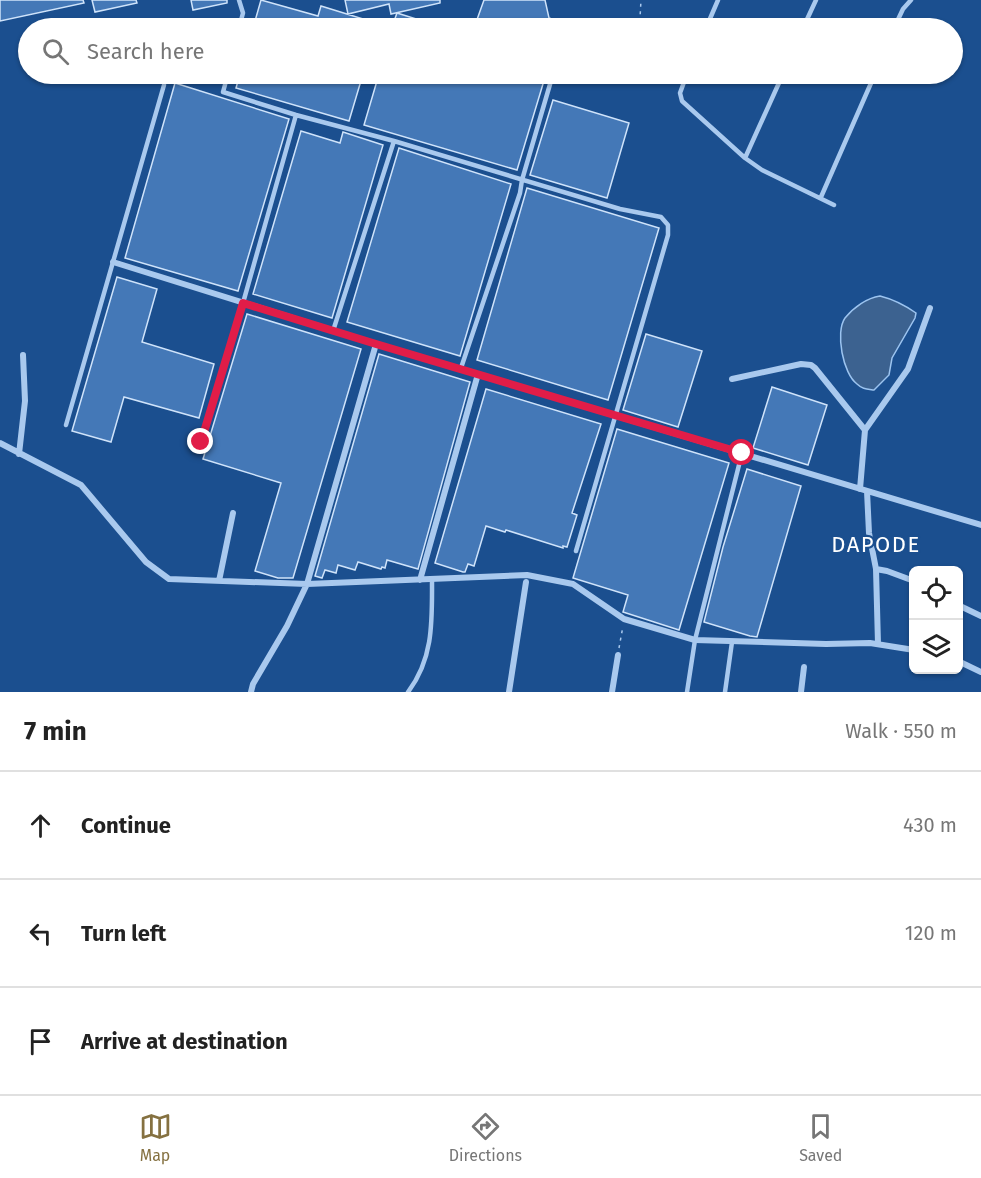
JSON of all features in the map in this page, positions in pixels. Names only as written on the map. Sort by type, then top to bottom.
[{"type":"street","points":[[113,262],[333,331],[981,525]]},
{"type":"street","points":[[878,644],[876,569],[864,490],[865,430],[908,369],[930,308]]},
{"type":"street","points":[[251,692],[253,684],[307,584],[376,344]]},
{"type":"street","points":[[20,454],[25,401],[23,355]]},
{"type":"street","points":[[732,379],[801,364],[811,365],[823,376],[865,430]]},
{"type":"street","points":[[420,580],[478,374]]},
{"type":"street","points":[[0,443],[81,485],[146,562],[169,579],[307,584],[527,575],[573,584],[624,619],[695,640],[870,643],[909,649]]},
{"type":"street","points":[[219,581],[233,513]]},
{"type":"street","points":[[876,569],[909,580]]},
{"type":"street","points":[[509,692],[526,582]]},
{"type":"street","points":[[963,607],[981,616]]},
{"type":"street","points":[[612,692],[618,655]]},
{"type":"street","points":[[963,664],[981,672]]},
{"type":"street","points":[[801,692],[804,667]]},
{"type":"lane","points":[[239,0],[243,12],[242,18]]},
{"type":"lane","points":[[710,18],[718,0]]},
{"type":"lane","points":[[808,18],[816,0]]},
{"type":"lane","points":[[899,18],[903,9],[912,0]]},
{"type":"lane","points":[[225,84],[223,92],[620,209],[661,217],[668,225],[668,235],[576,551]]},
{"type":"lane","points":[[461,368],[520,193],[550,84]]},
{"type":"lane","points":[[683,84],[680,93],[682,101],[745,158],[762,170],[834,205]]},
{"type":"lane","points":[[745,158],[778,84]]},
{"type":"lane","points":[[821,197],[871,84]]},
{"type":"lane","points":[[66,425],[164,85]]},
{"type":"lane","points":[[201,450],[201,442],[296,115]]},
{"type":"lane","points":[[333,331],[394,141]]},
{"type":"lane","points":[[687,692],[695,640],[742,453]]},
{"type":"lane","points":[[408,692],[417,680],[428,650],[432,630],[432,579]]},
{"type":"lane","points":[[725,692],[732,642]]},
{"type":"path","points":[[640,18],[641,0]]},
{"type":"path","points":[[618,655],[624,619]]},
{"type":"water","points":[[880,296],[916,313],[892,358],[889,375],[874,390],[861,387],[852,379],[844,362],[841,333],[842,324],[852,310]]},
{"type":"building","points":[[0,0],[83,0],[84,3],[0,21]]},
{"type":"building","points":[[92,0],[136,0],[137,3],[95,12]]},
{"type":"building","points":[[191,0],[227,0],[227,3],[193,10]]},
{"type":"building","points":[[261,0],[318,16],[321,6],[360,18],[256,18]]},
{"type":"building","points":[[345,0],[440,0],[440,3],[391,14],[389,4],[348,14]]},
{"type":"building","points":[[484,0],[545,0],[549,18],[478,18]]},
{"type":"building","points":[[397,13],[413,18],[395,18]]},
{"type":"building","points":[[175,84],[289,119],[238,291],[125,258]]},
{"type":"building","points":[[237,84],[360,84],[349,121],[236,88]]},
{"type":"building","points":[[376,84],[543,84],[517,170],[364,125]]},
{"type":"building","points":[[553,100],[629,123],[607,198],[530,175]]},
{"type":"building","points":[[301,131],[340,143],[343,132],[383,145],[332,318],[253,294]]},
{"type":"building","points":[[399,148],[511,184],[460,356],[347,322]]},
{"type":"building","points":[[527,188],[659,228],[608,400],[477,360]]},
{"type":"building","points":[[117,277],[157,289],[142,342],[214,364],[199,418],[124,397],[111,442],[72,431]]},
{"type":"building","points":[[247,314],[361,349],[293,578],[278,578],[255,571],[281,483],[203,459]]},
{"type":"building","points":[[646,334],[702,351],[678,427],[623,410]]},
{"type":"building","points":[[379,354],[470,382],[418,569],[387,560],[385,568],[381,569],[358,562],[355,570],[338,565],[336,573],[325,570],[322,578],[315,576]]},
{"type":"building","points":[[772,387],[827,405],[808,465],[753,448]]},
{"type":"building","points":[[486,389],[601,424],[572,513],[577,515],[567,547],[563,546],[563,548],[486,526],[474,566],[468,564],[463,572],[435,563]]},
{"type":"building","points":[[617,429],[729,463],[679,630],[623,612],[628,595],[573,578]]},
{"type":"building","points":[[747,469],[801,486],[757,637],[704,622],[723,547]]},
{"type":"district","name":"DAPODE","points":[[876,544]]},
{"type":"route","points":[[201,442],[243,303],[742,453]]}]
